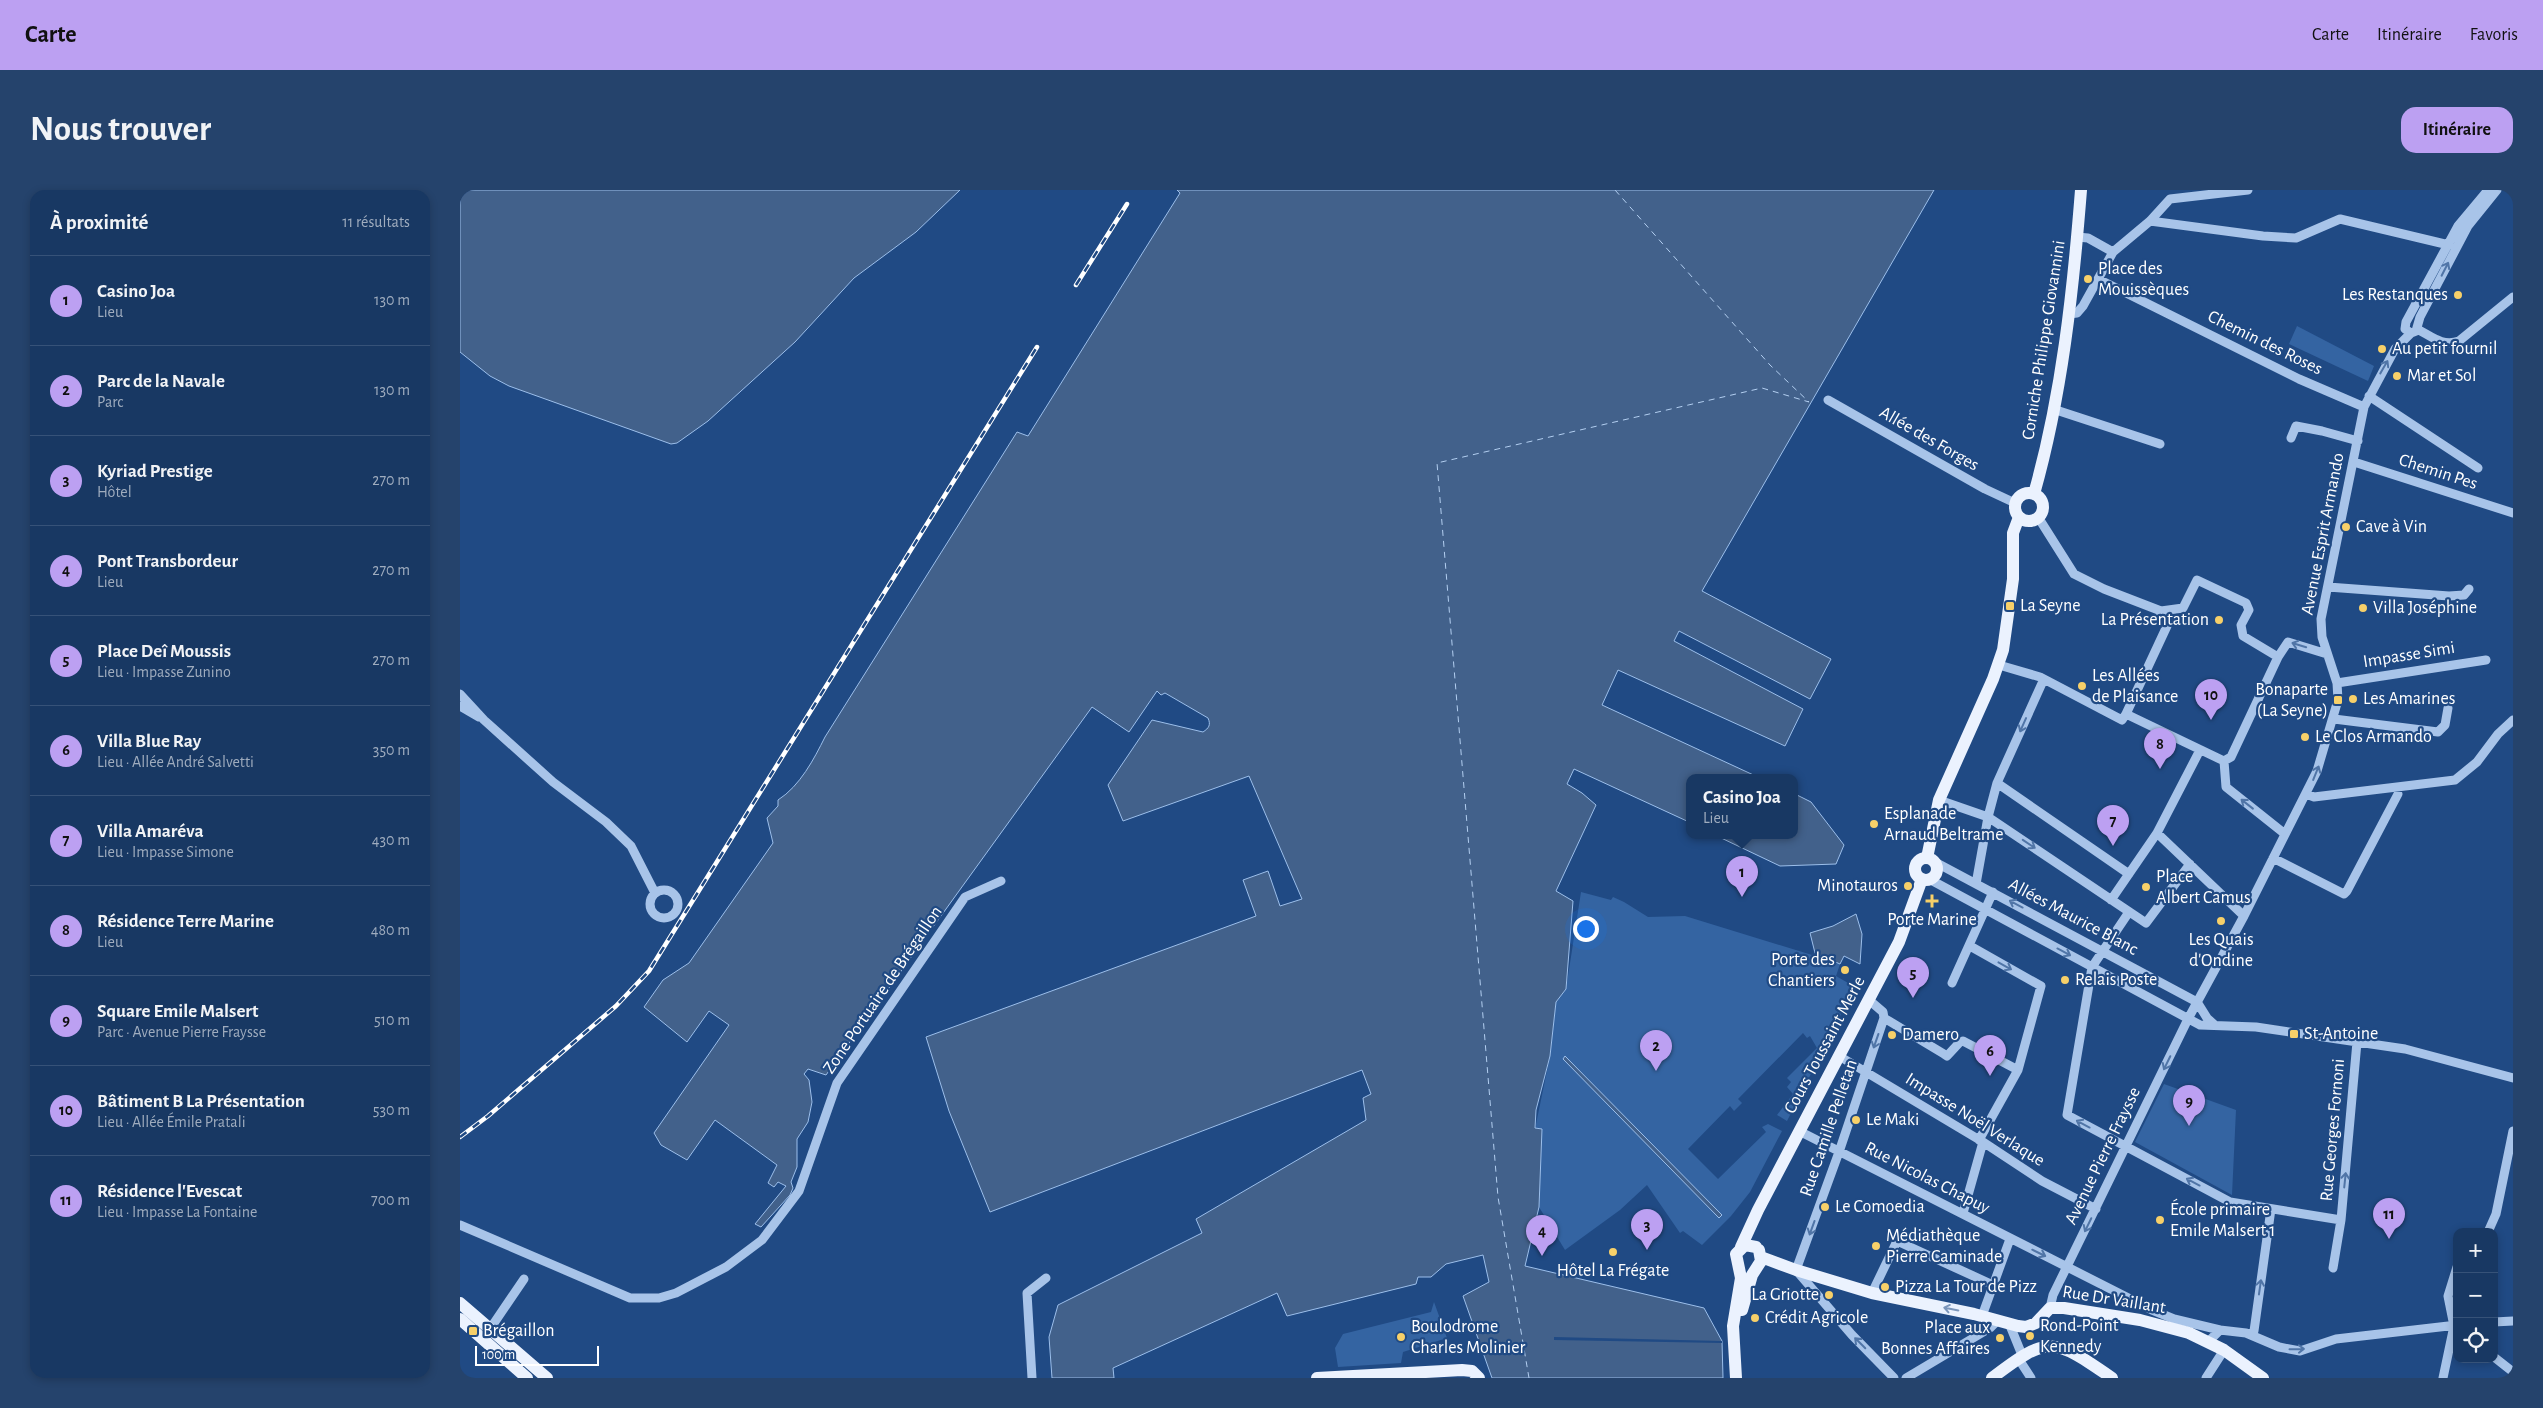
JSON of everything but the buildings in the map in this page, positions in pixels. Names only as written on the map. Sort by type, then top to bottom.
[{"type":"main road","name":"Corniche Philippe Giovannini","points":[[2034,494],[2053,409],[2069,314],[2081,190]]},
{"type":"main road","points":[[2034,494],[2042,504],[2038,517],[2026,521],[2019,517],[2015,510],[2015,503],[2020,496],[2034,494]]},
{"type":"main road","points":[[1930,859],[1920,860],[1916,865],[1916,873],[1926,879],[1936,871],[1930,859],[1939,800],[1999,665],[2010,606],[2012,533],[2019,517]]},
{"type":"main road","name":"Cours Toussaint Merle","points":[[1739,1265],[1736,1254],[1741,1248],[1799,1131],[1899,942],[1926,879]]},
{"type":"main road","points":[[1734,1336],[1758,1257],[1753,1224]]},
{"type":"main road","points":[[1741,1248],[1749,1245],[1758,1257],[1872,1293],[2004,1322],[2032,1325],[2050,1308]]},
{"type":"main road","points":[[1739,1265],[1745,1270],[1758,1257]]},
{"type":"main road","points":[[1736,1378],[1733,1314],[1741,1278],[1739,1265]]},
{"type":"main road","points":[[460,1304],[547,1378]]},
{"type":"main road","name":"Rue Dr Vaillant","points":[[2050,1308],[2064,1308],[2113,1315],[2204,1335],[2263,1378]]},
{"type":"main road","points":[[460,1319],[527,1378]]},
{"type":"main road","points":[[1992,1378],[2020,1356],[2033,1349],[2051,1346],[2070,1350],[2112,1378]]},
{"type":"main road","points":[[1317,1378],[1476,1375]]},
{"type":"street","points":[[2069,314],[2077,313],[2083,306],[2113,252],[2150,221],[2170,199],[2248,190]]},
{"type":"street","points":[[2488,190],[2466,215],[2406,322],[2405,328],[2438,341],[2452,343],[2458,341],[2513,297]]},
{"type":"street","name":"Avenue Esprit Armando","points":[[2188,1019],[2244,916],[2306,794],[2317,771],[2334,719],[2338,700],[2337,683],[2327,654],[2321,628],[2364,407],[2395,349],[2414,331],[2462,237],[2497,190]]},
{"type":"street","points":[[2150,221],[2263,236],[2296,238],[2340,219],[2448,245]]},
{"type":"street","points":[[2077,237],[2088,238],[2113,252]]},
{"type":"street","name":"Chemin des Roses","points":[[2098,279],[2299,379],[2364,407]]},
{"type":"street","points":[[2369,396],[2478,468]]},
{"type":"street","name":"Allée des Forges","points":[[1828,400],[1985,490],[2015,503]]},
{"type":"street","points":[[2053,409],[2160,444]]},
{"type":"street","points":[[2291,438],[2296,426],[2322,430],[2358,441]]},
{"type":"street","name":"Chemin Pes","points":[[2354,462],[2513,513]]},
{"type":"street","points":[[2038,517],[2074,574],[2100,587],[2161,611],[2183,608],[2196,580],[2246,603],[2249,610],[2240,625],[2240,632],[2243,636],[2278,657]]},
{"type":"street","points":[[2328,586],[2449,596],[2464,595],[2469,589]]},
{"type":"street","points":[[1999,665],[2040,677],[2044,681],[2122,720],[2167,626],[2160,620],[2161,611]]},
{"type":"street","points":[[2224,762],[2231,757],[2278,657],[2288,642],[2327,654]]},
{"type":"street","name":"Impasse Simi","points":[[2337,683],[2486,660]]},
{"type":"street","points":[[1976,884],[1988,817],[1997,782],[2044,681]]},
{"type":"street","points":[[460,694],[484,720],[553,782],[606,822],[631,846],[655,894]]},
{"type":"street","points":[[460,706],[484,720]]},
{"type":"street","points":[[2334,719],[2438,732],[2445,725],[2448,708]]},
{"type":"street","points":[[2126,714],[2224,762]]},
{"type":"street","points":[[2306,794],[2314,797],[2455,780],[2477,762],[2498,734],[2513,720]]},
{"type":"street","points":[[2111,900],[2157,833],[2200,750]]},
{"type":"street","points":[[2224,762],[2226,787],[2285,834]]},
{"type":"street","points":[[1997,782],[2129,874]]},
{"type":"street","points":[[2273,858],[2344,894],[2398,794]]},
{"type":"street","points":[[1939,800],[1988,817],[2146,923],[2190,864]]},
{"type":"street","points":[[2157,833],[2244,916]]},
{"type":"street","name":"Allées Maurice Blanc","points":[[1930,859],[2197,1002]]},
{"type":"street","name":"Allées Maurice Blanc","points":[[1926,879],[2200,1025],[2256,1027],[2405,1049],[2513,1078]]},
{"type":"street","name":"Zone Portuaire de Brégaillon","points":[[460,1225],[630,1298],[659,1298],[676,1293],[726,1268],[762,1240],[799,1191],[837,1083],[965,897],[1001,881]]},
{"type":"street","points":[[1952,983],[1993,892]]},
{"type":"street","points":[[2129,912],[2092,967],[2067,1115],[2230,1202],[2341,1220]]},
{"type":"street","points":[[1963,1213],[1981,1141],[2018,1070],[2041,986],[1970,946]]},
{"type":"street","points":[[1869,1000],[1883,1012],[1884,1018],[1947,1056],[1960,1042],[1963,1042],[2018,1070]]},
{"type":"street","points":[[2197,1002],[2207,1018],[2216,1026]]},
{"type":"street","name":"Rue Camille Pelletan","points":[[1796,1270],[1839,1152],[1884,1018]]},
{"type":"street","name":"Avenue Pierre Fraysse","points":[[2050,1308],[2053,1295],[2188,1019]]},
{"type":"street","name":"Rue Georges Fornoni","points":[[2333,1268],[2341,1220],[2357,1042]]},
{"type":"street","name":"Impasse Noël Verlaque","points":[[1839,1056],[1981,1141],[2042,1181],[2096,1209]]},
{"type":"street","name":"Rue Nicolas Chapuy","points":[[1799,1131],[2204,1335],[2220,1330],[2251,1334],[2279,1347],[2300,1351],[2336,1339],[2453,1326]]},
{"type":"street","points":[[2490,1228],[2496,1214],[2513,1132]]},
{"type":"street","points":[[2251,1334],[2254,1331],[2271,1209]]},
{"type":"street","points":[[1982,1316],[2010,1238]]},
{"type":"street","points":[[1872,1293],[1898,1241],[1993,1285]]},
{"type":"street","points":[[1796,1270],[1852,1335],[1894,1378]]},
{"type":"street","points":[[2454,1318],[2448,1296],[2455,1273]]},
{"type":"street","points":[[1032,1378],[1027,1293],[1046,1278]]},
{"type":"street","points":[[490,1329],[524,1279]]},
{"type":"street","points":[[2498,1322],[2513,1321]]},
{"type":"street","points":[[1906,1378],[1990,1328],[2004,1322],[2031,1378]]},
{"type":"street","points":[[2204,1335],[2220,1330]]},
{"type":"street","points":[[2443,1378],[2453,1338]]},
{"type":"street","points":[[2206,1378],[2224,1350]]},
{"type":"street","points":[[2498,1360],[2513,1372]]},
{"type":"shaded area","points":[[460,190],[960,190],[916,232],[854,278],[795,342],[708,421],[677,443],[671,444],[509,386],[490,376],[460,352]]},
{"type":"shaded area","points":[[1177,190],[1934,190],[1702,591],[1831,659],[1810,699],[1679,631],[1674,641],[1803,709],[1785,746],[1618,670],[1602,705],[1751,774],[1686,774],[1686,821],[1574,769],[1567,784],[1582,793],[1596,805],[1556,891],[1573,901],[1566,989],[1556,1002],[1550,1056],[1536,1110],[1535,1128],[1542,1129],[1539,1207],[1525,1266],[1704,1308],[1722,1341],[1723,1378],[1492,1378],[1463,1296],[1489,1282],[1483,1255],[1446,1264],[1431,1277],[1418,1277],[1416,1284],[1287,1316],[1277,1293],[1113,1368],[1114,1378],[1052,1378],[1049,1337],[1058,1305],[1202,1233],[1196,1219],[1366,1120],[1363,1098],[1371,1094],[1362,1070],[990,1212],[949,1111],[926,1037],[1256,916],[1243,880],[1268,871],[1280,906],[1302,899],[1249,776],[1123,821],[1108,785],[1152,720],[1203,732],[1208,728],[1208,718],[1165,693],[1161,695],[1157,691],[1129,732],[1092,707],[826,1075],[808,1069],[804,1074],[809,1080],[812,1102],[808,1122],[797,1139],[797,1167],[791,1182],[793,1188],[790,1195],[761,1227],[755,1224],[786,1186],[778,1182],[774,1187],[768,1183],[777,1165],[715,1120],[687,1160],[661,1145],[654,1133],[729,1025],[709,1011],[687,1042],[644,1007],[663,980],[689,963],[773,843],[767,818],[778,806],[778,800],[806,772],[825,737],[1017,432],[1028,436],[1180,193]]},
{"type":"shaded area","points":[[2297,326],[2374,366],[2368,381],[2289,344]]},
{"type":"shaded area","points":[[1798,796],[1811,802],[1844,845],[1836,864],[1780,866],[1723,839],[1798,839]]},
{"type":"shaded area","points":[[1581,892],[1611,900],[1613,897],[1648,917],[1685,916],[1812,955],[1815,953],[1840,964],[1836,976],[1855,987],[1787,1121],[1777,1115],[1793,1094],[1787,1087],[1791,1082],[1787,1078],[1817,1048],[1810,1036],[1807,1038],[1803,1033],[1738,1099],[1742,1103],[1734,1111],[1730,1106],[1688,1149],[1718,1179],[1766,1132],[1762,1127],[1768,1124],[1782,1131],[1750,1192],[1731,1216],[1702,1245],[1683,1231],[1680,1233],[1647,1185],[1620,1210],[1565,1250],[1539,1207],[1542,1130],[1535,1129],[1550,1056],[1556,1002],[1566,989]]},
{"type":"shaded area","points":[[1856,914],[1862,934],[1860,964],[1844,956],[1840,964],[1815,953],[1810,933],[1833,926]]},
{"type":"shaded area","points":[[1565,1056],[1722,1215],[1719,1218],[1563,1059]]},
{"type":"shaded area","points":[[2164,1084],[2236,1110],[2232,1195],[2135,1142]]},
{"type":"shaded area","points":[[1434,1302],[1447,1338],[1403,1352],[1401,1363],[1338,1367],[1335,1348],[1343,1334],[1431,1312]]},
{"type":"pier","points":[[1554,1337],[1722,1341],[1722,1343],[1554,1340]]},
{"type":"ferry route","points":[[1529,1378],[1498,1197],[1437,463],[1762,388],[1809,402],[1770,365],[1615,190]]},
{"type":"railway","points":[[1076,285],[1127,204]]},
{"type":"railway","points":[[460,1137],[488,1116],[616,1006],[649,971],[1037,347]]},
{"type":"place","name":"Place des Mouissèques","points":[[2088,279]]},
{"type":"place","name":"Les Restanques","points":[[2458,295]]},
{"type":"place","name":"Au petit fournil","points":[[2382,349]]},
{"type":"place","name":"Mar et Sol","points":[[2397,376]]},
{"type":"place","name":"Cave à Vin","points":[[2346,527]]},
{"type":"place","name":"La Seyne","points":[[2010,606]]},
{"type":"place","name":"Villa Joséphine","points":[[2363,608]]},
{"type":"place","name":"La Présentation","points":[[2219,620]]},
{"type":"place","name":"Les Allées de Plaisance","points":[[2082,686]]},
{"type":"place","name":"Les Amarines","points":[[2353,699]]},
{"type":"place","name":"Bonaparte (La Seyne)","points":[[2338,700]]},
{"type":"place","name":"Bâtiment B La Présentation","points":[[2211,720]]},
{"type":"place","name":"Le Clos Armando","points":[[2305,737]]},
{"type":"place","name":"Résidence Terre Marine","points":[[2160,769]]},
{"type":"place","name":"Esplanade Arnaud Beltrame","points":[[1874,824]]},
{"type":"place","name":"Villa Amaréva","points":[[2113,846]]},
{"type":"place","name":"Minotauros","points":[[1908,886]]},
{"type":"place","name":"Place Albert Camus","points":[[2146,887]]},
{"type":"place","name":"Casino Joa","points":[[1742,897]]},
{"type":"place","name":"Porte Marine","points":[[1932,901]]},
{"type":"place","name":"Les Quais d'Ondine","points":[[2221,921]]},
{"type":"place","name":"Porte des Chantiers","points":[[1845,970]]},
{"type":"place","name":"Relais Poste","points":[[2065,980]]},
{"type":"place","name":"Place Deî Moussis","points":[[1913,998]]},
{"type":"place","name":"St-Antoine","points":[[2294,1034]]},
{"type":"place","name":"Damero","points":[[1892,1035]]},
{"type":"place","name":"Parc de la Navale","points":[[1656,1071]]},
{"type":"place","name":"Villa Blue Ray","points":[[1990,1076]]},
{"type":"place","name":"Le Maki","points":[[1856,1120]]},
{"type":"place","name":"Square Emile Malsert","points":[[2189,1126]]},
{"type":"place","name":"Le Comoedia","points":[[1825,1207]]},
{"type":"place","name":"École primaire Emile Malsert 1","points":[[2160,1220]]},
{"type":"place","name":"Résidence l'Evescat","points":[[2389,1239]]},
{"type":"place","name":"Médiathèque Pierre Caminade","points":[[1876,1246]]},
{"type":"place","name":"Kyriad Prestige","points":[[1647,1250]]},
{"type":"place","name":"Hôtel La Frégate","points":[[1613,1252]]},
{"type":"place","name":"Pont Transbordeur","points":[[1542,1256]]},
{"type":"place","name":"Pizza La Tour de Pizz","points":[[1885,1287]]},
{"type":"place","name":"La Griotte","points":[[1829,1295]]},
{"type":"place","name":"Crédit Agricole","points":[[1755,1318]]},
{"type":"place","name":"Brégaillon","points":[[473,1331]]},
{"type":"place","name":"Rond-Point Kennedy","points":[[2030,1336]]},
{"type":"place","name":"Boulodrome Charles Molinier","points":[[1401,1337]]},
{"type":"place","name":"Place aux Bonnes Affaires","points":[[2000,1338]]}]
